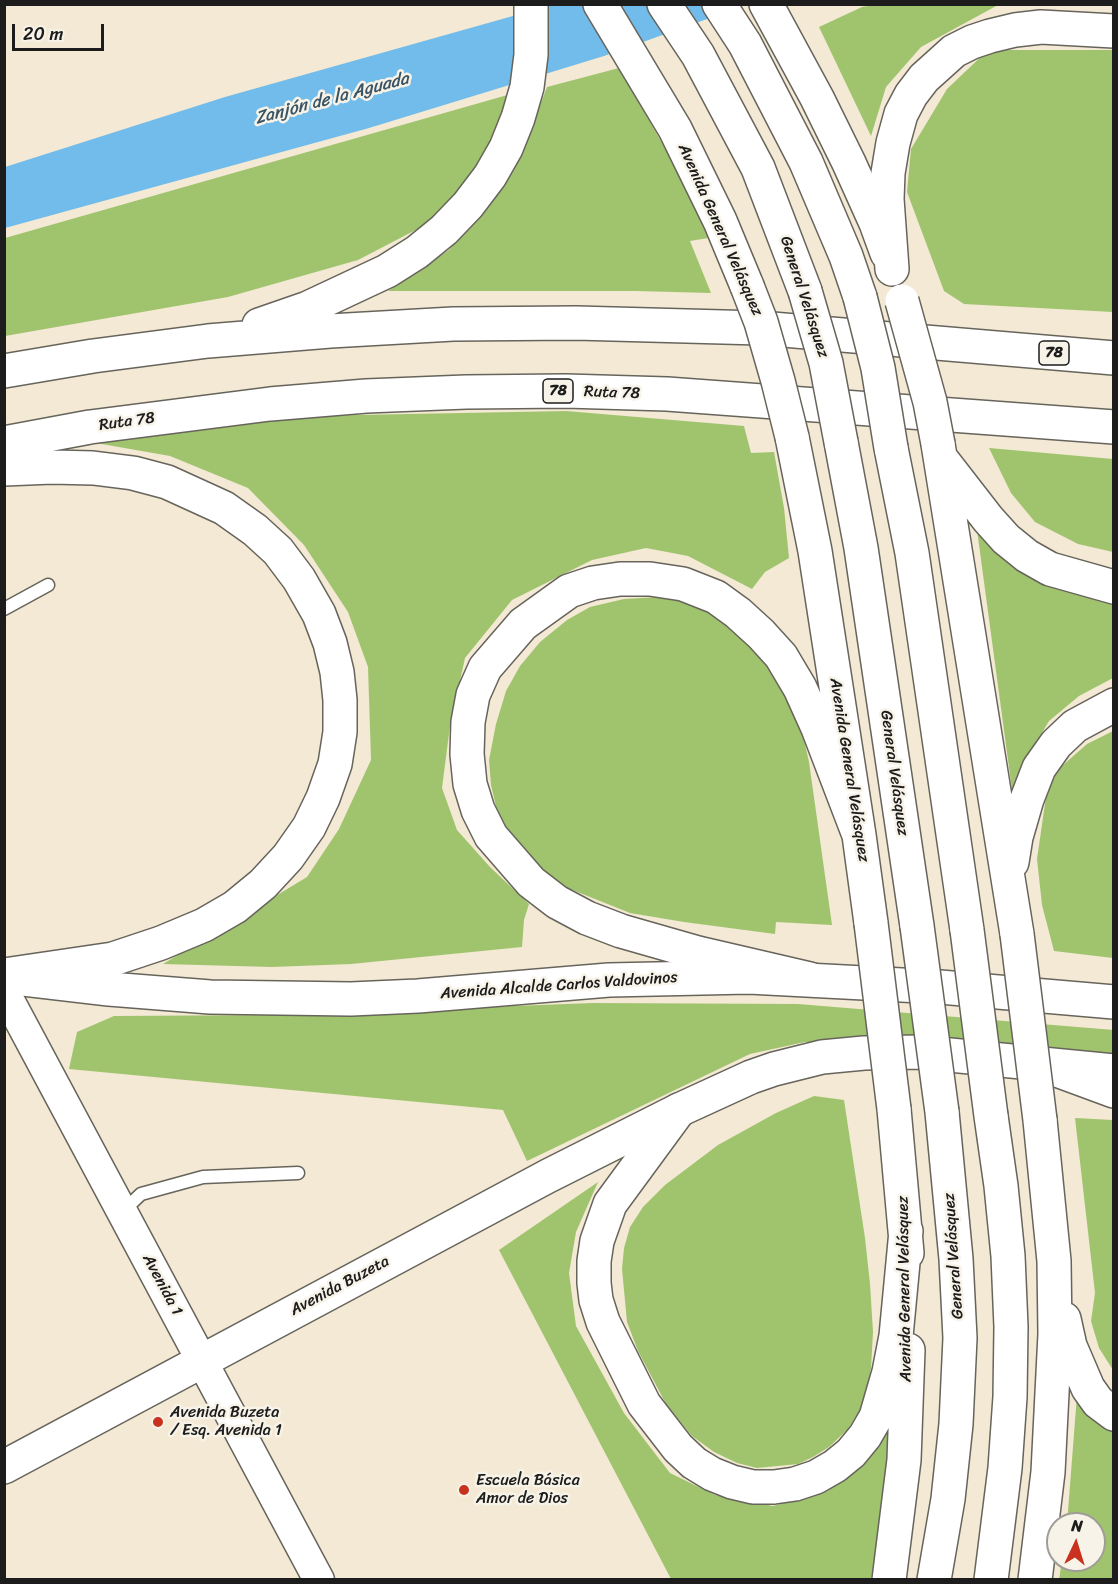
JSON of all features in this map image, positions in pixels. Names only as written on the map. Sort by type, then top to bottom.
[{"type":"main road","points":[[208,341],[288,315],[356,287],[387,271],[435,238],[468,205],[490,176],[506,148],[518,118],[527,87],[531,55],[531,4]]},
{"type":"main road","name":"Avenida General Velásquez","points":[[600,4],[675,129],[699,176],[747,286],[761,322],[778,381],[815,551],[871,923],[894,1109],[906,1231],[907,1405],[899,1509],[890,1580]]},
{"type":"main road","name":"General Velásquez","points":[[664,4],[698,55],[758,168],[805,291],[826,363],[861,548],[942,1112],[956,1259],[960,1338],[956,1424],[948,1499],[934,1580]]},
{"type":"main road","points":[[719,4],[745,44],[806,162],[846,256],[860,297],[878,368],[912,553],[967,930],[1008,1256],[1011,1339],[1010,1397],[1005,1468],[991,1580]]},
{"type":"main road","points":[[766,4],[849,163],[876,223],[902,301],[930,402],[1017,934],[1040,1120],[1054,1261],[1065,1327],[1079,1368],[1093,1395],[1113,1414]]},
{"type":"main road","points":[[892,269],[886,199],[891,153],[901,114],[911,95],[924,78],[954,51],[990,36],[1041,27],[1113,31]]},
{"type":"main road","name":"78","points":[[4,371],[93,356],[208,341],[453,324],[657,324],[852,334],[1113,358]]},
{"type":"main road","name":"Ruta 78","points":[[4,443],[101,425],[258,405],[366,396],[466,392],[566,391],[667,394],[1113,427]]},
{"type":"main road","points":[[939,451],[988,519],[1006,539],[1027,556],[1050,569],[1113,587]]},
{"type":"main road","points":[[4,469],[93,468],[133,473],[167,482],[224,508],[255,530],[278,551],[298,579],[319,614],[330,643],[338,672],[340,700],[340,732],[335,764],[323,798],[309,827],[288,856],[256,890],[235,907],[204,925],[161,943],[113,958],[4,976]]},
{"type":"main road","points":[[810,979],[687,950],[621,931],[586,918],[557,902],[531,882],[491,836],[478,810],[470,784],[467,754],[468,722],[473,695],[485,668],[522,624],[569,591],[620,579],[650,579],[683,584],[716,597],[738,613],[781,656],[800,688],[818,728],[859,835]]},
{"type":"main road","points":[[1009,885],[1016,837],[1027,799],[1040,768],[1056,744],[1075,726],[1113,705]]},
{"type":"main road","name":"Avenida Alcalde Carlos Valdovinos","points":[[4,976],[109,989],[210,997],[281,999],[418,996],[609,980],[688,977],[810,979],[1113,1002]]},
{"type":"main road","points":[[906,1231],[897,1326],[889,1372],[876,1418],[851,1453],[816,1477],[795,1484],[774,1487],[732,1482],[712,1474],[678,1448],[645,1404],[603,1322],[596,1300],[594,1261],[597,1241],[610,1204],[679,1110],[751,1077],[782,1066],[822,1057],[864,1053],[919,1052],[1113,1071]]},
{"type":"main road","points":[[1038,1063],[1113,1091]]},
{"type":"main road","name":"Avenida Buzeta","points":[[4,1467],[548,1176],[679,1110]]},
{"type":"main road","points":[[1035,1580],[1052,1420],[1055,1334],[1054,1261]]},
{"type":"street","name":"Avenida 1","points":[[4,991],[319,1580]]},
{"type":"lane","points":[[4,609],[48,585]]},
{"type":"lane","points":[[122,1211],[141,1194],[203,1177],[298,1173]]},
{"type":"green space","points":[[880,4],[998,5],[921,47],[886,87],[871,136],[819,27],[862,7]]},
{"type":"green space","points":[[988,50],[1113,50],[1113,312],[964,304],[944,291],[907,192],[911,149],[947,89]]},
{"type":"green space","points":[[619,68],[686,185],[708,238],[690,241],[711,293],[388,291],[449,250],[495,194],[526,142],[547,87]]},
{"type":"green space","points":[[511,94],[475,177],[433,221],[358,260],[228,297],[5,336],[5,238]]},
{"type":"green space","points":[[566,411],[744,426],[751,453],[774,452],[784,508],[789,558],[765,572],[752,589],[688,556],[646,548],[592,560],[512,600],[465,658],[450,726],[442,788],[457,830],[490,867],[529,904],[524,920],[522,947],[351,964],[272,967],[163,964],[307,877],[339,829],[371,760],[368,667],[348,612],[304,545],[248,488],[170,456],[96,443],[305,416]]},
{"type":"green space","points":[[989,448],[1113,459],[1113,552],[1078,544],[1035,522],[1011,493]]},
{"type":"green space","points":[[977,530],[1113,598],[1113,678],[1079,696],[1049,721],[1033,748],[1015,812]]},
{"type":"green space","points":[[659,597],[688,600],[711,607],[770,661],[801,726],[809,762],[832,925],[776,922],[775,934],[630,913],[565,887],[537,867],[513,839],[498,815],[491,785],[489,760],[496,724],[506,691],[520,666],[540,642],[567,620],[590,607],[624,599]]},
{"type":"green space","points":[[1113,731],[1113,958],[1054,951],[1042,905],[1037,859],[1048,783],[1063,765],[1087,744]]},
{"type":"green space","points":[[593,1003],[798,1004],[1114,1030],[1113,1054],[1068,1050],[805,1042],[750,1054],[527,1161],[503,1110],[69,1069],[77,1032],[114,1016],[277,1015]]},
{"type":"green space","points":[[814,1096],[844,1100],[870,1284],[873,1332],[871,1368],[867,1391],[860,1410],[848,1429],[829,1447],[798,1464],[757,1468],[737,1463],[714,1452],[692,1436],[666,1404],[638,1351],[627,1322],[622,1269],[624,1248],[630,1227],[643,1207],[665,1185],[718,1145],[776,1113]]},
{"type":"green space","points":[[1075,1118],[1113,1120],[1113,1370],[1099,1348],[1091,1321],[1095,1293]]},
{"type":"green space","points":[[598,1182],[576,1232],[569,1273],[576,1326],[624,1413],[670,1473],[715,1495],[773,1506],[828,1491],[893,1427],[880,1535],[871,1579],[671,1579],[499,1250]]},
{"type":"green space","points":[[1077,1395],[1113,1427],[1113,1579],[1059,1580],[1060,1572],[1106,1572],[1106,1512],[1068,1512]]},
{"type":"water","name":"Zanjón de la Aguada","points":[[552,5],[746,5],[604,56],[369,128],[5,228],[5,167],[225,97]]},
{"type":"place","name":"Avenida Buzeta / Esq. Avenida 1","points":[[158,1422]]},
{"type":"place","name":"Escuela Básica Amor de Dios","points":[[464,1490]]}]
